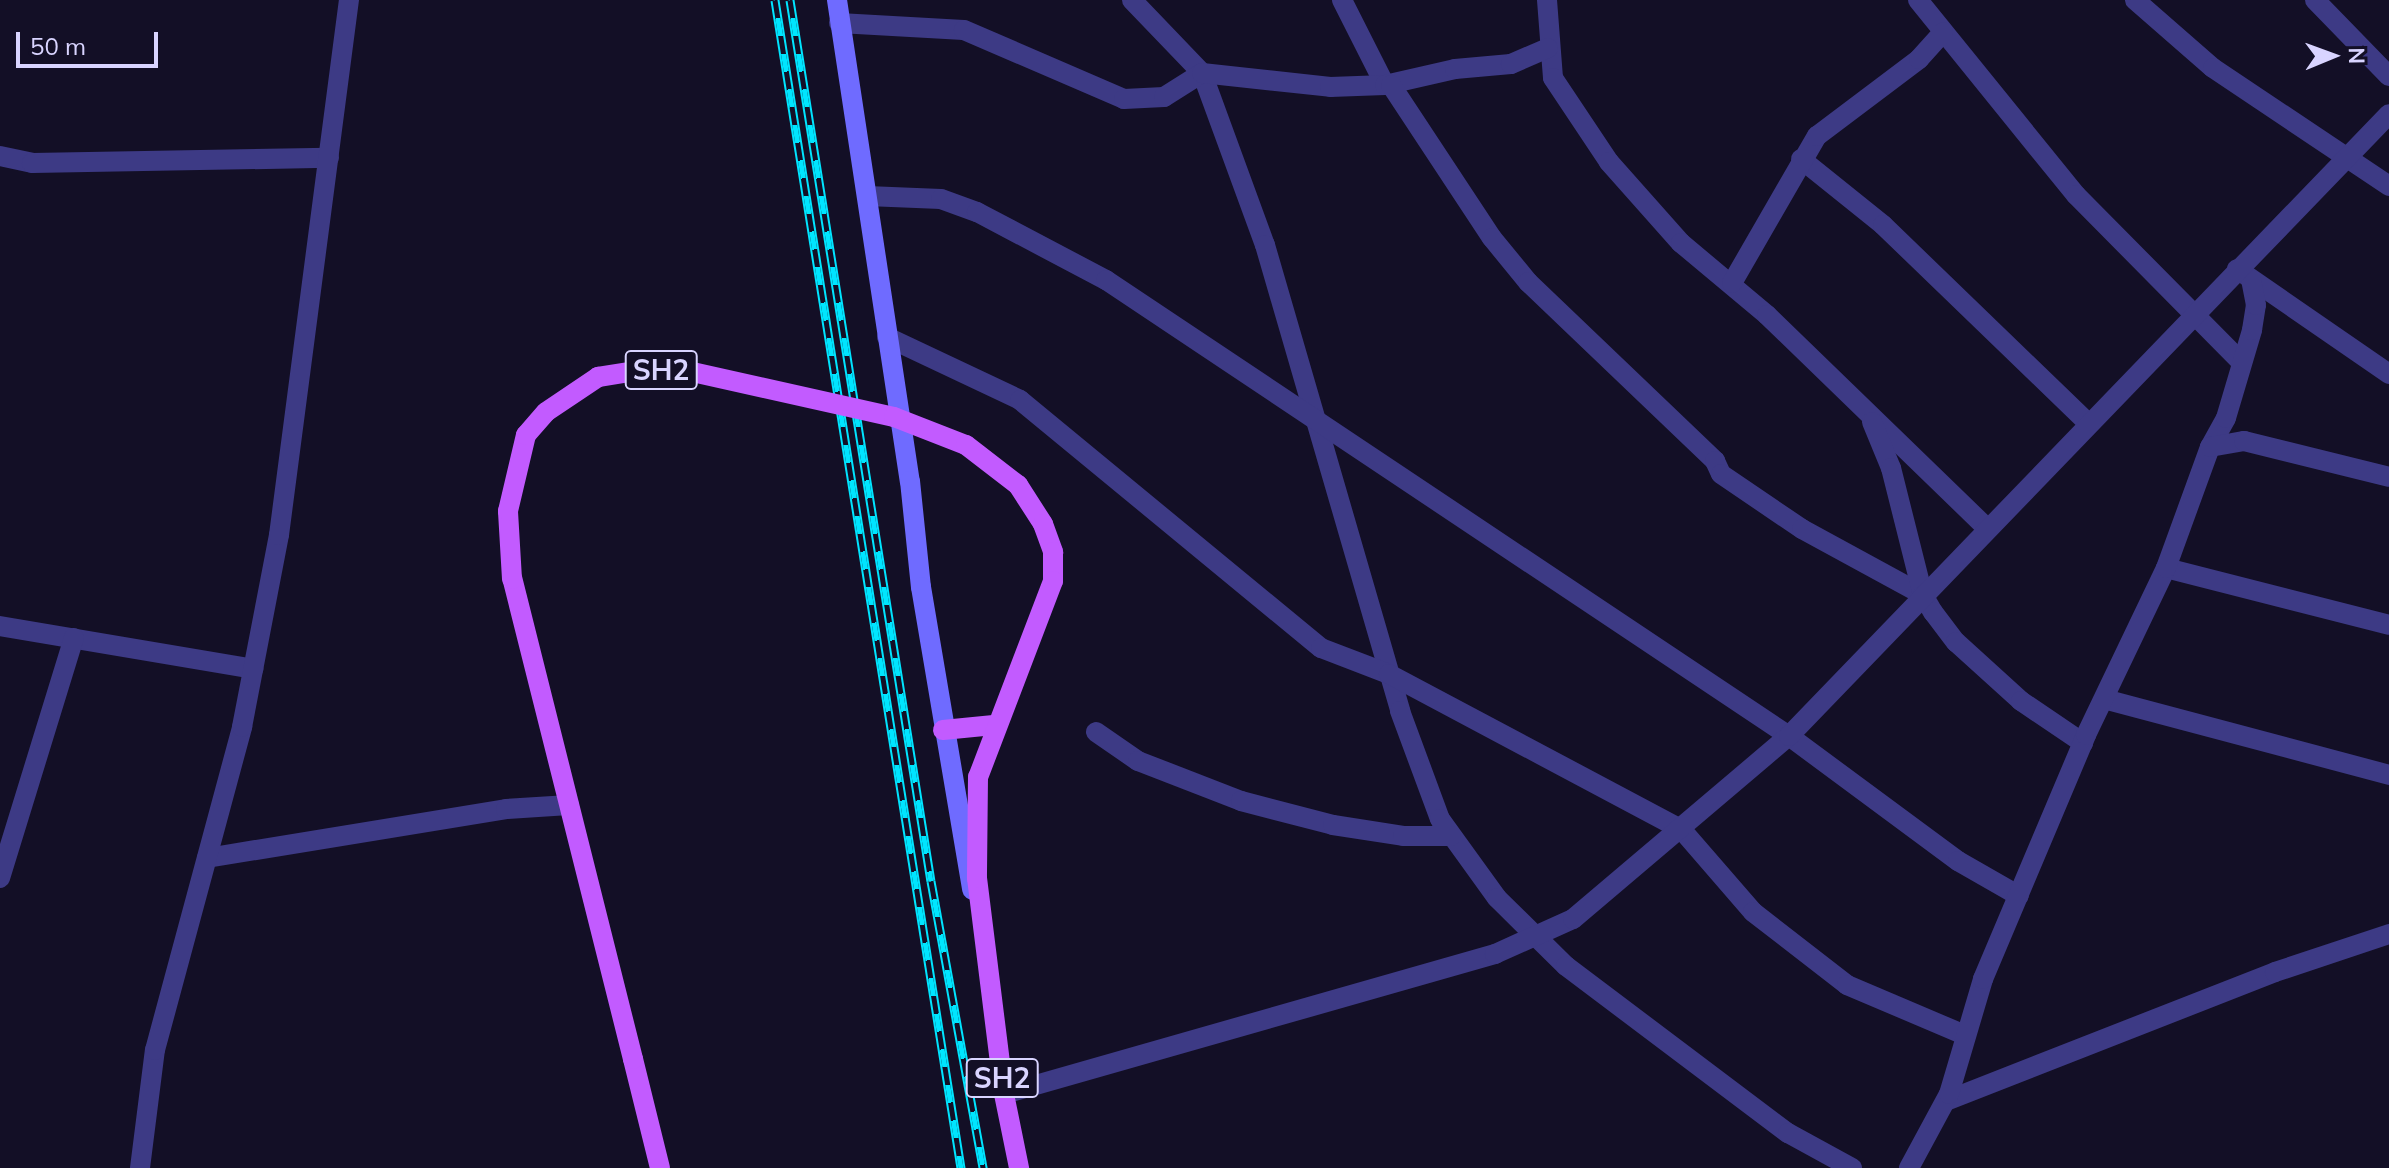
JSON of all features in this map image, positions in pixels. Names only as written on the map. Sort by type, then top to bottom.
[{"type":"main road","points":[[837,0],[943,730],[989,988]]},
{"type":"main road","name":"SH2","points":[[660,1168],[512,579],[508,511],[526,435],[546,412],[598,377],[642,370],[688,371],[894,417],[932,429],[991,460],[1018,485],[1053,552],[1053,581],[1040,626],[994,725],[978,777],[977,878],[1004,1094],[1019,1168]]},
{"type":"main road","points":[[943,730],[994,725]]},
{"type":"street","points":[[140,1168],[155,1050],[207,858],[253,669],[279,535],[349,0]]},
{"type":"street","points":[[1132,0],[1202,73],[1265,245],[1389,674],[1440,819],[1497,898],[1566,966],[1788,1133],[1852,1168]]},
{"type":"street","points":[[1342,0],[1388,85],[1492,238],[1528,282],[1715,461],[1721,474],[1802,529],[1923,595]]},
{"type":"street","points":[[1547,0],[1548,48],[1553,78],[1609,162],[1681,243],[1732,283],[1987,528]]},
{"type":"street","points":[[1918,0],[2076,195],[2240,361]]},
{"type":"street","points":[[2135,0],[2213,68],[2389,186]]},
{"type":"street","points":[[2315,0],[2389,76]]},
{"type":"street","points":[[839,23],[964,30],[1124,99],[1164,97],[1202,73],[1330,87],[1388,85],[1455,69],[1511,64],[1548,48]]},
{"type":"street","points":[[1732,283],[1817,136],[1919,59],[1943,32]]},
{"type":"street","points":[[1004,1094],[1344,1000],[1536,937],[1573,919],[1682,830],[1789,736],[2194,313],[2244,274],[2389,114]]},
{"type":"street","points":[[0,156],[32,163],[329,158]]},
{"type":"street","points":[[1801,159],[1883,225],[2088,423]]},
{"type":"street","points":[[867,196],[941,199],[977,212],[1106,280],[1789,736],[1958,861],[2019,896]]},
{"type":"street","points":[[1909,1168],[1946,1101],[1965,1035],[2019,896],[2083,743],[2166,568],[2210,447],[2226,418],[2256,305],[2244,274]]},
{"type":"street","points":[[2244,274],[2389,374]]},
{"type":"street","points":[[887,337],[1020,400],[1321,648],[1389,674],[1682,830],[1753,912],[1847,985],[1965,1035]]},
{"type":"street","points":[[1869,415],[1891,468],[1923,595],[1956,642],[1983,667],[2083,743]]},
{"type":"street","points":[[2210,447],[2244,441],[2389,477]]},
{"type":"street","points":[[2166,568],[2389,625]]},
{"type":"street","points":[[0,626],[253,669]]},
{"type":"street","points":[[0,878],[74,638]]},
{"type":"street","points":[[2104,699],[2389,775]]},
{"type":"street","points":[[1096,732],[1138,761],[1241,801],[1333,825],[1403,836],[1451,836]]},
{"type":"street","points":[[207,858],[506,809],[569,805]]},
{"type":"street","points":[[1946,1101],[2275,972],[2389,934]]},
{"type":"railway","points":[[775,0],[961,1168]]},
{"type":"railway","points":[[790,0],[931,881],[983,1168]]}]
